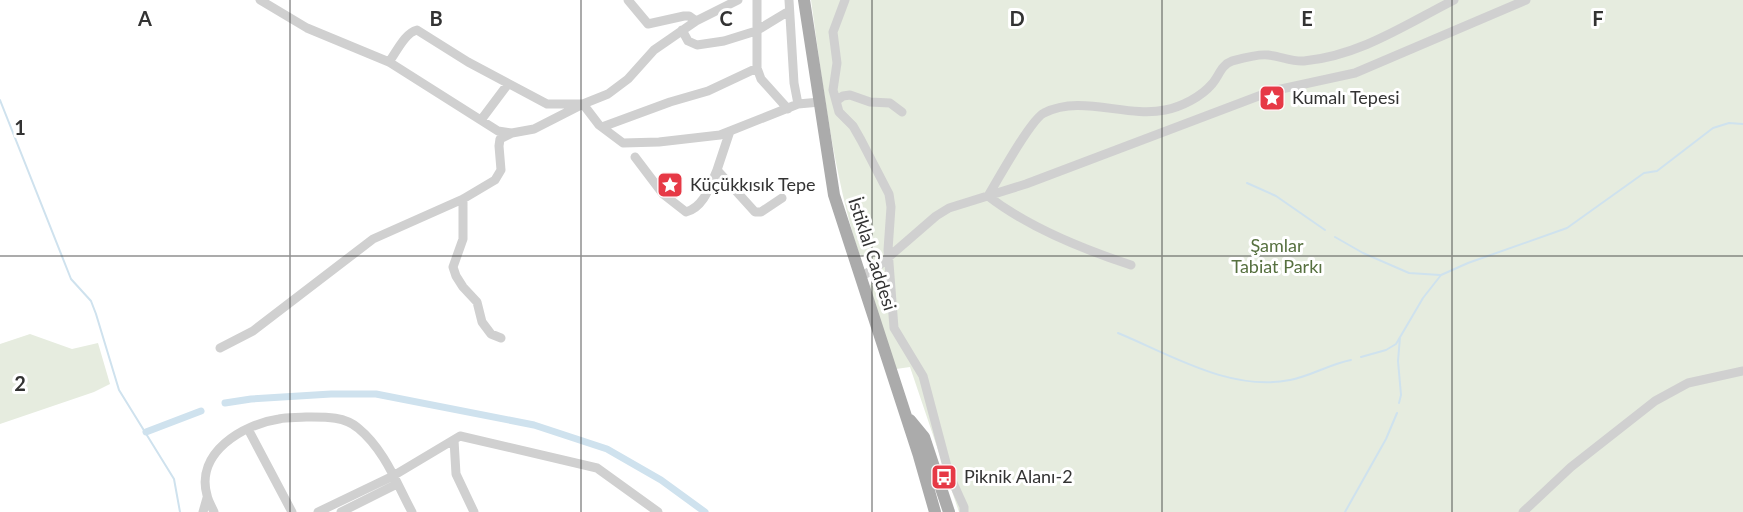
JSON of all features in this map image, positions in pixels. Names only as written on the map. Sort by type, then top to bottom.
[{"type":"main road","name":"İstiklal Caddesi","points":[[804,0],[834,195],[935,512]]},
{"type":"main road","points":[[905,415],[924,437],[949,512]]},
{"type":"street","points":[[260,0],[307,28],[389,62],[498,131],[512,133]]},
{"type":"street","points":[[628,0],[648,24],[684,16],[689,16],[696,21]]},
{"type":"street","points":[[220,348],[252,331],[373,238],[463,199],[495,180],[501,170],[498,146],[500,139],[512,133],[534,129],[608,94],[628,79],[654,50],[696,21],[738,0]]},
{"type":"street","points":[[757,0],[757,68],[761,79],[788,109]]},
{"type":"street","points":[[789,0],[794,83],[798,104]]},
{"type":"street","points":[[845,0],[833,32],[837,63],[833,90],[839,112],[853,126],[888,194],[891,207],[888,242],[894,328],[923,376],[949,474],[964,507],[964,512]]},
{"type":"street","points":[[988,196],[1041,114],[1078,106],[1101,106],[1146,112],[1166,110],[1202,94],[1229,62],[1244,57],[1266,55],[1301,61],[1350,52],[1454,0]]},
{"type":"street","points":[[860,278],[949,208],[1026,184],[1272,91],[1355,73],[1526,0]]},
{"type":"street","points":[[682,30],[688,41],[697,45],[724,41],[756,31],[789,11]]},
{"type":"street","points":[[389,62],[411,32],[417,30],[468,62],[547,104],[583,104]]},
{"type":"street","points":[[602,127],[670,102],[708,91],[757,68]]},
{"type":"street","points":[[481,120],[508,84]]},
{"type":"street","points":[[836,101],[843,96],[850,95],[870,102],[890,103],[902,112]]},
{"type":"street","points":[[583,104],[602,127],[623,142],[659,142],[720,135],[798,104],[820,102]]},
{"type":"street","points":[[635,157],[640,167],[663,194],[686,212],[694,210],[703,200],[717,170],[730,132]]},
{"type":"street","points":[[717,170],[755,212],[761,212],[782,198]]},
{"type":"street","points":[[988,196],[1031,223],[1106,257],[1131,265]]},
{"type":"street","points":[[463,199],[463,239],[453,267],[463,287],[477,302],[482,322],[491,334],[501,338]]},
{"type":"street","points":[[1523,512],[1571,467],[1655,401],[1688,383],[1743,371]]},
{"type":"street","points":[[202,512],[207,498],[208,465],[218,448],[233,436],[258,424],[278,419],[319,417],[344,420],[358,427],[372,442],[412,512]]},
{"type":"street","points":[[248,429],[292,512]]},
{"type":"street","points":[[341,512],[395,480],[460,436],[597,468],[658,512]]},
{"type":"street","points":[[454,440],[456,474],[474,512]]},
{"type":"street","points":[[318,512],[395,480]]},
{"type":"street","points":[[207,498],[214,512]]},
{"type":"green space","name":"Şamlar Tabiat Parkı","points":[[811,0],[1743,0],[1743,512],[959,512],[910,367],[896,369],[869,287],[877,275],[874,261],[859,254],[850,223],[830,128]]},
{"type":"green space","points":[[30,334],[72,349],[98,343],[110,384],[94,392],[0,424],[0,344]]},
{"type":"waterway","points":[[0,100],[71,279],[91,301],[119,390],[174,479],[180,512]]},
{"type":"waterway","points":[[1361,357],[1386,350],[1396,344],[1423,298],[1441,275],[1468,263],[1567,228],[1644,173],[1657,171],[1713,128],[1729,123],[1743,124]]},
{"type":"waterway","points":[[1247,183],[1276,196],[1325,230]]},
{"type":"waterway","points":[[1335,237],[1363,253],[1409,273],[1440,275]]},
{"type":"waterway","points":[[1118,333],[1180,361],[1246,381],[1290,380],[1351,360]]},
{"type":"waterway","points":[[1399,403],[1401,395],[1398,361],[1400,337]]},
{"type":"waterway","points":[[225,403],[331,394],[376,394],[534,425],[607,449],[661,480],[705,512]]},
{"type":"waterway","points":[[146,432],[201,411]]},
{"type":"waterway","points":[[1345,512],[1386,439],[1397,413]]},
{"type":"place","name":"Kumalı Tepesi","points":[[1272,98]]},
{"type":"place","name":"Küçükkısık Tepe","points":[[670,185]]},
{"type":"place","name":"Piknik Alanı-2","points":[[944,477]]}]
